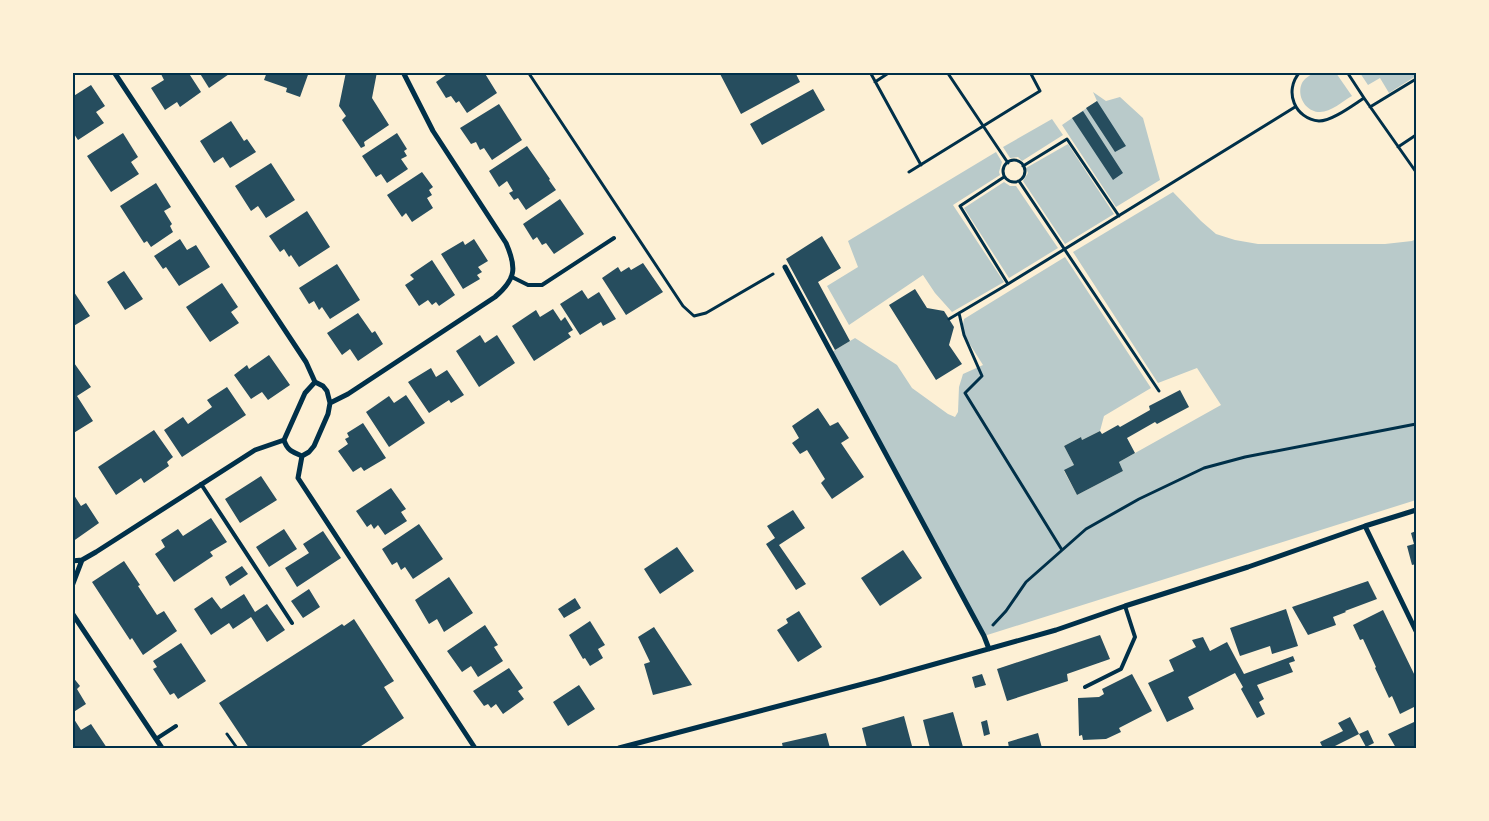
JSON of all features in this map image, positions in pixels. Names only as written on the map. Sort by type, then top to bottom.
[{"type":"street","points":[[114,72],[306,362],[315,382],[323,386],[327,391],[330,403],[328,414],[314,446],[302,456],[298,478],[475,748]]},
{"type":"street","points":[[330,403],[348,394],[495,297],[504,289],[512,277],[514,266],[512,256],[506,244],[433,131],[403,72]]},
{"type":"street","points":[[785,267],[984,636],[989,649]]},
{"type":"street","points":[[302,456],[290,451],[284,440],[305,393],[315,382]]},
{"type":"street","points":[[72,561],[82,560],[255,450],[284,440]]},
{"type":"street","points":[[618,748],[1056,630],[1416,510]]},
{"type":"street","points":[[1365,526],[1416,631]]},
{"type":"street","points":[[72,586],[82,560]]},
{"type":"street","points":[[72,613],[162,748]]},
{"type":"lane","points":[[512,277],[528,285],[542,285],[614,238]]},
{"type":"lane","points":[[201,484],[292,623]]},
{"type":"lane","points":[[1085,687],[1121,669],[1135,637],[1125,606]]},
{"type":"lane","points":[[156,740],[176,726]]},
{"type":"path","points":[[528,72],[683,306],[694,316],[706,313],[785,267]]},
{"type":"path","points":[[870,72],[921,164]]},
{"type":"path","points":[[875,82],[890,72]]},
{"type":"path","points":[[947,72],[1008,162]]},
{"type":"path","points":[[910,172],[1040,91],[1030,72]]},
{"type":"path","points":[[1300,72],[1294,78],[1291,93],[1295,107],[1306,118],[1321,121],[1334,117],[1364,98]]},
{"type":"path","points":[[1347,72],[1416,172]]},
{"type":"path","points":[[1370,107],[1416,79]]},
{"type":"path","points":[[949,319],[1065,250],[1295,107]]},
{"type":"path","points":[[1398,146],[1416,135]]},
{"type":"path","points":[[1023,166],[1067,139],[1119,216]]},
{"type":"path","points":[[1018,161],[1023,166],[1024,176],[1019,181],[1010,182],[1004,177],[1003,171],[1008,162],[1018,161]]},
{"type":"path","points":[[1004,177],[960,206],[1008,284]]},
{"type":"path","points":[[1019,181],[1159,391]]},
{"type":"path","points":[[959,313],[964,335],[982,376],[965,393],[1062,550]]},
{"type":"path","points":[[984,636],[1006,611],[1026,582],[1062,550],[1086,529],[1139,499],[1204,468],[1245,457],[1416,424]]},
{"type":"path","points":[[227,734],[237,748]]},
{"type":"shaded area","points":[[1314,73],[1336,73],[1352,96],[1324,112],[1310,109],[1301,98],[1300,88],[1304,80]]},
{"type":"shaded area","points":[[1360,73],[1416,73],[1416,76],[1389,93],[1380,78],[1368,85]]},
{"type":"shaded area","points":[[1093,92],[1106,101],[1120,97],[1143,118],[1160,180],[1116,207],[1062,125],[1097,101]]},
{"type":"shaded area","points":[[1052,119],[1063,135],[1022,161],[1018,157],[1010,158],[1003,147]]},
{"type":"shaded area","points":[[1068,144],[1114,214],[1065,244],[1023,181],[1028,173],[1026,168]]},
{"type":"shaded area","points":[[996,152],[1002,162],[1000,175],[953,205],[1004,282],[952,312],[935,293],[923,275],[849,325],[827,286],[858,267],[848,241]]},
{"type":"shaded area","points":[[1004,182],[1010,186],[1016,186],[1058,248],[1009,278],[964,208]]},
{"type":"shaded area","points":[[1173,192],[1216,234],[1235,240],[1258,244],[1385,244],[1416,239],[1416,500],[984,636],[830,353],[855,338],[897,365],[912,388],[955,417],[958,412],[959,387],[963,374],[983,365],[964,335],[962,329],[964,319],[1065,257],[1151,388],[1104,416],[1100,431],[1082,440],[1081,437],[1064,446],[1074,465],[1064,471],[1077,495],[1123,471],[1119,462],[1221,405],[1197,368],[1158,383],[1073,252]]},
{"type":"building","points":[[164,72],[188,72],[201,92],[180,107],[177,102],[165,110],[151,88],[164,80],[161,74]]},
{"type":"building","points":[[199,72],[232,72],[209,88]]},
{"type":"building","points":[[267,72],[309,72],[300,97],[286,92],[287,88],[264,80]]},
{"type":"building","points":[[346,72],[377,72],[372,98],[389,125],[364,142],[365,146],[361,148],[342,120],[346,116],[339,106]]},
{"type":"building","points":[[450,72],[484,72],[497,93],[467,113],[459,101],[456,103],[451,96],[446,98],[436,82]]},
{"type":"building","points":[[719,72],[795,72],[800,82],[741,114]]},
{"type":"building","points":[[91,85],[105,106],[96,112],[104,123],[78,140],[72,131],[72,97]]},
{"type":"building","points":[[813,89],[825,110],[762,145],[750,124]]},
{"type":"building","points":[[1097,101],[1126,146],[1115,152],[1086,108]]},
{"type":"building","points":[[499,104],[522,140],[492,160],[484,148],[480,150],[476,142],[471,144],[460,128]]},
{"type":"building","points":[[1083,111],[1123,173],[1113,180],[1072,118]]},
{"type":"building","points":[[231,121],[244,141],[247,139],[256,152],[230,168],[223,157],[214,163],[200,141]]},
{"type":"building","points":[[123,133],[138,157],[131,162],[139,174],[111,192],[87,156]]},
{"type":"building","points":[[397,133],[407,149],[404,151],[407,156],[401,159],[408,169],[387,183],[381,174],[376,177],[362,156]]},
{"type":"building","points":[[527,146],[556,190],[526,210],[518,198],[514,200],[509,193],[513,191],[507,181],[499,187],[489,171]]},
{"type":"building","points":[[271,163],[295,200],[266,218],[258,206],[251,211],[235,186]]},
{"type":"building","points":[[422,172],[433,187],[429,190],[432,195],[427,198],[433,208],[412,222],[406,213],[402,217],[387,195]]},
{"type":"building","points":[[156,183],[171,207],[164,211],[172,224],[170,226],[173,232],[151,247],[147,241],[144,243],[120,206]]},
{"type":"building","points":[[560,199],[584,234],[554,254],[546,243],[542,245],[537,237],[533,240],[523,224]]},
{"type":"building","points":[[307,211],[330,247],[299,267],[291,255],[289,257],[284,249],[280,252],[269,236]]},
{"type":"building","points":[[822,236],[841,268],[818,282],[850,341],[835,350],[786,259]]},
{"type":"building","points":[[180,239],[187,250],[196,245],[210,267],[179,286],[166,267],[163,269],[154,256]]},
{"type":"building","points":[[474,239],[488,261],[478,267],[482,272],[477,275],[480,279],[463,289],[441,254],[463,241],[465,245]]},
{"type":"building","points":[[432,260],[455,295],[439,306],[436,302],[432,305],[428,300],[419,306],[405,285],[414,279],[410,275]]},
{"type":"building","points":[[643,263],[663,292],[626,315],[602,278],[618,267],[621,272],[629,267],[631,270]]},
{"type":"building","points":[[337,264],[360,300],[330,319],[322,307],[319,310],[314,301],[309,304],[299,288]]},
{"type":"building","points":[[124,271],[143,299],[125,310],[107,282]]},
{"type":"building","points":[[222,283],[238,307],[231,312],[239,323],[210,342],[186,307]]},
{"type":"building","points":[[72,289],[90,316],[72,327]]},
{"type":"building","points":[[915,289],[927,308],[944,311],[954,327],[949,345],[962,364],[936,380],[889,305]]},
{"type":"building","points":[[582,290],[588,299],[599,292],[616,319],[603,326],[601,322],[580,335],[560,304]]},
{"type":"building","points":[[553,309],[561,321],[565,317],[573,330],[568,333],[571,337],[534,361],[512,326],[536,310],[540,317]]},
{"type":"building","points":[[358,313],[372,333],[375,331],[383,344],[358,361],[350,349],[342,355],[327,333]]},
{"type":"building","points":[[480,335],[485,343],[497,335],[515,363],[479,387],[456,351]]},
{"type":"building","points":[[269,355],[290,385],[268,400],[262,392],[251,399],[234,375],[247,365],[249,369]]},
{"type":"building","points":[[72,360],[91,387],[77,396],[93,421],[72,434]]},
{"type":"building","points":[[431,368],[436,377],[447,370],[464,395],[451,403],[449,400],[429,413],[408,382]]},
{"type":"building","points":[[227,387],[246,415],[182,457],[164,430],[183,417],[188,424],[212,407],[207,400]]},
{"type":"building","points":[[1180,390],[1189,407],[1157,424],[1155,422],[1127,438],[1135,453],[1119,462],[1123,471],[1077,495],[1064,470],[1074,465],[1064,446],[1081,437],[1082,440],[1100,431],[1102,434],[1118,425],[1120,427],[1150,410],[1149,406]]},
{"type":"building","points":[[406,395],[425,423],[389,447],[366,412],[389,396],[394,403]]},
{"type":"building","points":[[818,408],[830,426],[838,422],[849,438],[841,443],[864,477],[832,499],[821,483],[825,479],[807,450],[800,454],[792,443],[799,438],[792,426]]},
{"type":"building","points":[[363,423],[386,458],[364,471],[361,467],[353,472],[338,451],[348,444],[345,439],[349,437],[347,433]]},
{"type":"building","points":[[154,430],[173,457],[167,462],[169,466],[144,483],[141,478],[116,495],[98,467]]},
{"type":"building","points":[[261,476],[277,500],[240,523],[225,499]]},
{"type":"building","points":[[391,488],[406,509],[401,512],[407,521],[385,535],[378,525],[374,529],[371,524],[367,527],[356,511]]},
{"type":"building","points":[[72,492],[81,506],[86,503],[99,523],[72,542]]},
{"type":"building","points":[[793,510],[805,528],[779,545],[806,584],[796,590],[766,544],[775,538],[767,526]]},
{"type":"building","points":[[211,518],[227,542],[210,552],[213,556],[174,582],[155,554],[165,547],[161,540],[178,529],[183,536]]},
{"type":"building","points":[[419,524],[443,559],[413,579],[405,567],[401,570],[397,562],[392,565],[382,549]]},
{"type":"building","points":[[284,529],[297,549],[269,567],[256,547]]},
{"type":"building","points":[[323,531],[341,558],[297,587],[285,568],[309,553],[303,544]]},
{"type":"building","points":[[1416,531],[1416,564],[1412,565],[1407,546],[1414,544],[1411,533]]},
{"type":"building","points":[[677,547],[694,571],[660,594],[644,569]]},
{"type":"building","points":[[903,550],[922,578],[880,606],[861,578]]},
{"type":"building","points":[[124,561],[157,615],[164,611],[177,631],[143,655],[132,638],[130,640],[92,582]]},
{"type":"building","points":[[242,566],[248,574],[230,586],[225,577]]},
{"type":"building","points":[[449,577],[473,613],[444,632],[437,619],[429,624],[415,600]]},
{"type":"building","points":[[1368,581],[1377,599],[1333,617],[1336,625],[1308,635],[1292,607]]},
{"type":"building","points":[[309,589],[320,607],[303,618],[291,601]]},
{"type":"building","points":[[244,594],[255,612],[267,604],[285,630],[267,642],[251,617],[233,629],[229,623],[211,635],[194,609],[212,597],[221,609]]},
{"type":"building","points":[[575,598],[581,608],[564,618],[558,609]]},
{"type":"building","points":[[1286,609],[1298,646],[1272,654],[1270,646],[1240,656],[1230,628]]},
{"type":"building","points":[[1383,610],[1416,678],[1416,706],[1400,714],[1392,696],[1389,698],[1363,639],[1360,640],[1353,625]]},
{"type":"building","points":[[799,611],[822,647],[798,662],[777,630],[788,623],[786,619]]},
{"type":"building","points":[[354,619],[394,681],[384,687],[404,718],[358,748],[249,748],[219,703],[342,624],[344,626]]},
{"type":"building","points":[[590,621],[605,645],[598,649],[603,658],[590,666],[585,658],[583,659],[569,635]]},
{"type":"building","points":[[485,625],[498,645],[494,647],[503,661],[478,677],[471,666],[462,672],[447,651]]},
{"type":"building","points":[[654,627],[692,685],[653,695],[644,664],[650,662],[638,637]]},
{"type":"building","points":[[1100,635],[1110,659],[1067,674],[1068,681],[1007,701],[997,669]]},
{"type":"building","points":[[1203,637],[1210,651],[1227,642],[1244,674],[1293,656],[1295,661],[1289,663],[1293,672],[1257,685],[1264,699],[1259,702],[1265,714],[1257,718],[1241,689],[1243,687],[1235,673],[1188,697],[1194,709],[1167,722],[1148,683],[1174,671],[1169,660],[1196,647],[1192,640]]},
{"type":"building","points":[[181,643],[206,681],[178,699],[174,693],[170,695],[153,669],[157,667],[153,661]]},
{"type":"building","points":[[509,668],[523,688],[518,691],[524,699],[503,714],[496,704],[491,708],[488,704],[484,706],[473,691]]},
{"type":"building","points":[[982,674],[986,685],[975,688],[972,677]]},
{"type":"building","points":[[1132,674],[1152,711],[1119,728],[1121,732],[1106,739],[1083,740],[1082,735],[1079,736],[1078,698],[1099,697],[1104,694],[1102,689]]},
{"type":"building","points":[[72,676],[80,686],[77,689],[86,704],[72,713]]},
{"type":"building","points":[[579,685],[595,709],[568,726],[553,702]]},
{"type":"building","points":[[953,712],[963,747],[930,748],[923,720]]},
{"type":"building","points":[[72,716],[81,730],[91,724],[107,748],[72,748]]},
{"type":"building","points":[[904,716],[912,746],[902,748],[867,748],[862,728]]},
{"type":"building","points":[[1350,717],[1359,734],[1331,748],[1323,748],[1320,742],[1343,731],[1338,723]]},
{"type":"building","points":[[987,720],[990,734],[984,736],[981,722]]},
{"type":"building","points":[[1414,722],[1416,726],[1416,748],[1396,748],[1388,734]]},
{"type":"building","points":[[1368,730],[1374,743],[1366,747],[1359,734]]},
{"type":"building","points":[[826,733],[830,748],[783,748],[782,743]]},
{"type":"building","points":[[1038,733],[1042,748],[1009,748],[1008,742]]}]
